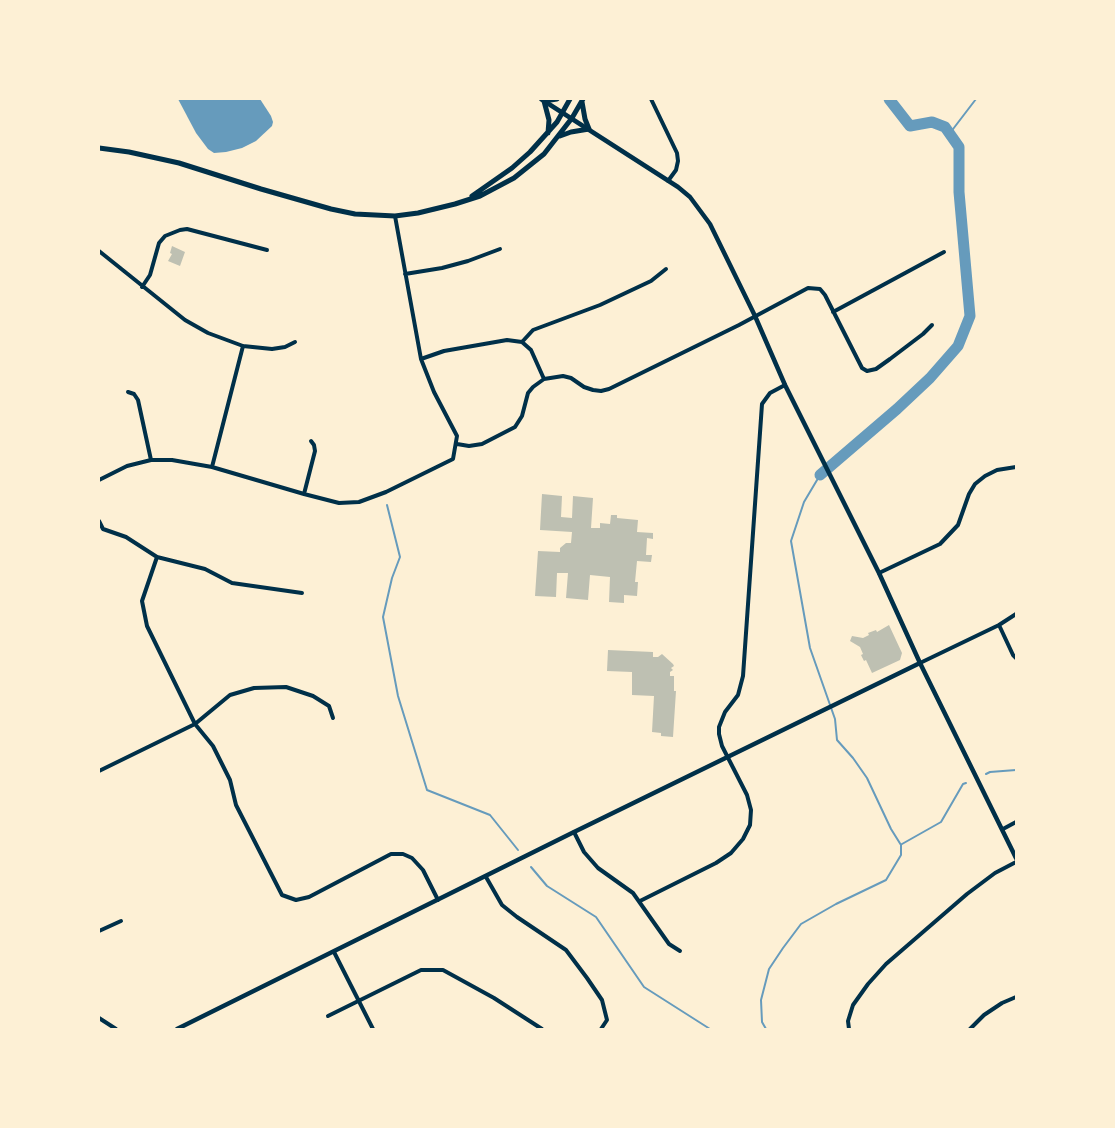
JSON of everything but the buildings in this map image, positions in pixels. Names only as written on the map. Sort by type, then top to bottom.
[{"type":"main road","points":[[548,133],[549,120],[542,100],[557,99]]},
{"type":"main road","points":[[465,200],[512,168],[530,152],[548,133],[570,99]]},
{"type":"main road","points":[[99,148],[129,152],[179,164],[331,209],[355,214],[395,216],[442,208],[480,196],[514,178],[544,154],[572,118],[582,100]]},
{"type":"main road","points":[[558,137],[571,132],[589,130],[582,100]]},
{"type":"street","points":[[650,99],[677,153],[676,170],[668,181]]},
{"type":"street","points":[[542,100],[690,197],[710,224],[755,316],[785,384],[879,573],[920,663],[1016,858]]},
{"type":"street","points":[[99,480],[127,466],[151,460],[172,460],[212,467],[339,503],[359,502],[386,492],[453,458],[456,444],[455,430],[434,392],[421,359],[404,274],[395,216]]},
{"type":"street","points":[[142,287],[150,274],[159,243],[165,236],[180,230],[187,229],[267,250]]},
{"type":"street","points":[[404,274],[468,262],[500,249]]},
{"type":"street","points":[[99,251],[185,320],[208,333],[243,346],[272,349],[285,348],[295,342]]},
{"type":"street","points":[[833,312],[944,252]]},
{"type":"street","points":[[522,342],[533,330],[600,305],[651,281],[666,269]]},
{"type":"street","points":[[456,444],[470,446],[482,444],[515,427],[522,416],[532,387],[544,379],[563,376],[571,378],[584,387],[593,390],[609,389],[808,288],[820,289],[825,295],[862,368],[867,371],[876,369],[923,334],[932,325]]},
{"type":"street","points":[[421,359],[444,351],[498,341],[522,342],[531,350],[544,379]]},
{"type":"street","points":[[212,467],[243,346]]},
{"type":"street","points":[[640,901],[716,863],[731,852],[743,839],[750,825],[751,810],[747,795],[728,757],[719,734],[719,726],[725,712],[738,695],[744,676],[762,404],[770,393],[785,384]]},
{"type":"street","points":[[128,392],[134,394],[138,400],[151,460]]},
{"type":"street","points":[[304,494],[315,452],[311,441]]},
{"type":"street","points":[[879,573],[940,544],[958,525],[969,494],[975,484],[997,470],[1016,467]]},
{"type":"street","points":[[99,521],[103,529],[126,537],[157,557],[204,569],[232,582],[302,593]]},
{"type":"street","points":[[157,557],[142,602],[147,626],[195,724],[213,746],[230,780],[236,805],[282,895],[296,900],[309,897],[390,854],[403,854],[412,858],[423,870],[438,900]]},
{"type":"street","points":[[177,1029],[574,832],[999,625],[1016,614]]},
{"type":"street","points":[[999,625],[1016,658]]},
{"type":"street","points":[[99,771],[195,724],[230,695],[254,688],[286,687],[313,696],[329,706],[333,718]]},
{"type":"street","points":[[1002,829],[1016,822]]},
{"type":"street","points":[[574,832],[584,852],[598,868],[633,893],[669,944],[680,951]]},
{"type":"street","points":[[849,1029],[848,1021],[853,1005],[886,964],[967,894],[995,873],[1016,862]]},
{"type":"street","points":[[486,877],[502,905],[566,950],[602,1000],[607,1020],[601,1029]]},
{"type":"street","points":[[99,931],[120,921]]},
{"type":"street","points":[[334,952],[373,1029]]},
{"type":"street","points":[[328,1016],[421,970],[443,970],[494,998],[542,1029]]},
{"type":"street","points":[[970,1029],[984,1015],[1002,1003],[1016,998]]},
{"type":"street","points":[[99,1018],[116,1029]]},
{"type":"water","points":[[178,99],[260,99],[271,116],[272,126],[256,141],[242,148],[214,153],[208,149],[196,133]]},
{"type":"waterway","points":[[820,475],[930,378],[958,346],[970,316],[959,192],[959,147],[945,127],[932,122],[910,126],[889,99]]},
{"type":"waterway","points":[[950,133],[976,99]]},
{"type":"waterway","points":[[766,1029],[762,1022],[761,1000],[769,969],[801,924],[836,904],[886,880],[901,855],[901,845],[891,829],[867,778],[837,740],[835,719],[810,648],[791,541],[804,502],[820,475]]},
{"type":"waterway","points":[[387,505],[400,557],[392,578],[383,617],[398,696],[427,790],[490,815],[518,850]]},
{"type":"waterway","points":[[986,774],[1016,770]]},
{"type":"waterway","points":[[902,844],[941,822],[963,784],[966,783]]},
{"type":"waterway","points":[[531,867],[547,886],[596,917],[644,987],[710,1029]]}]
